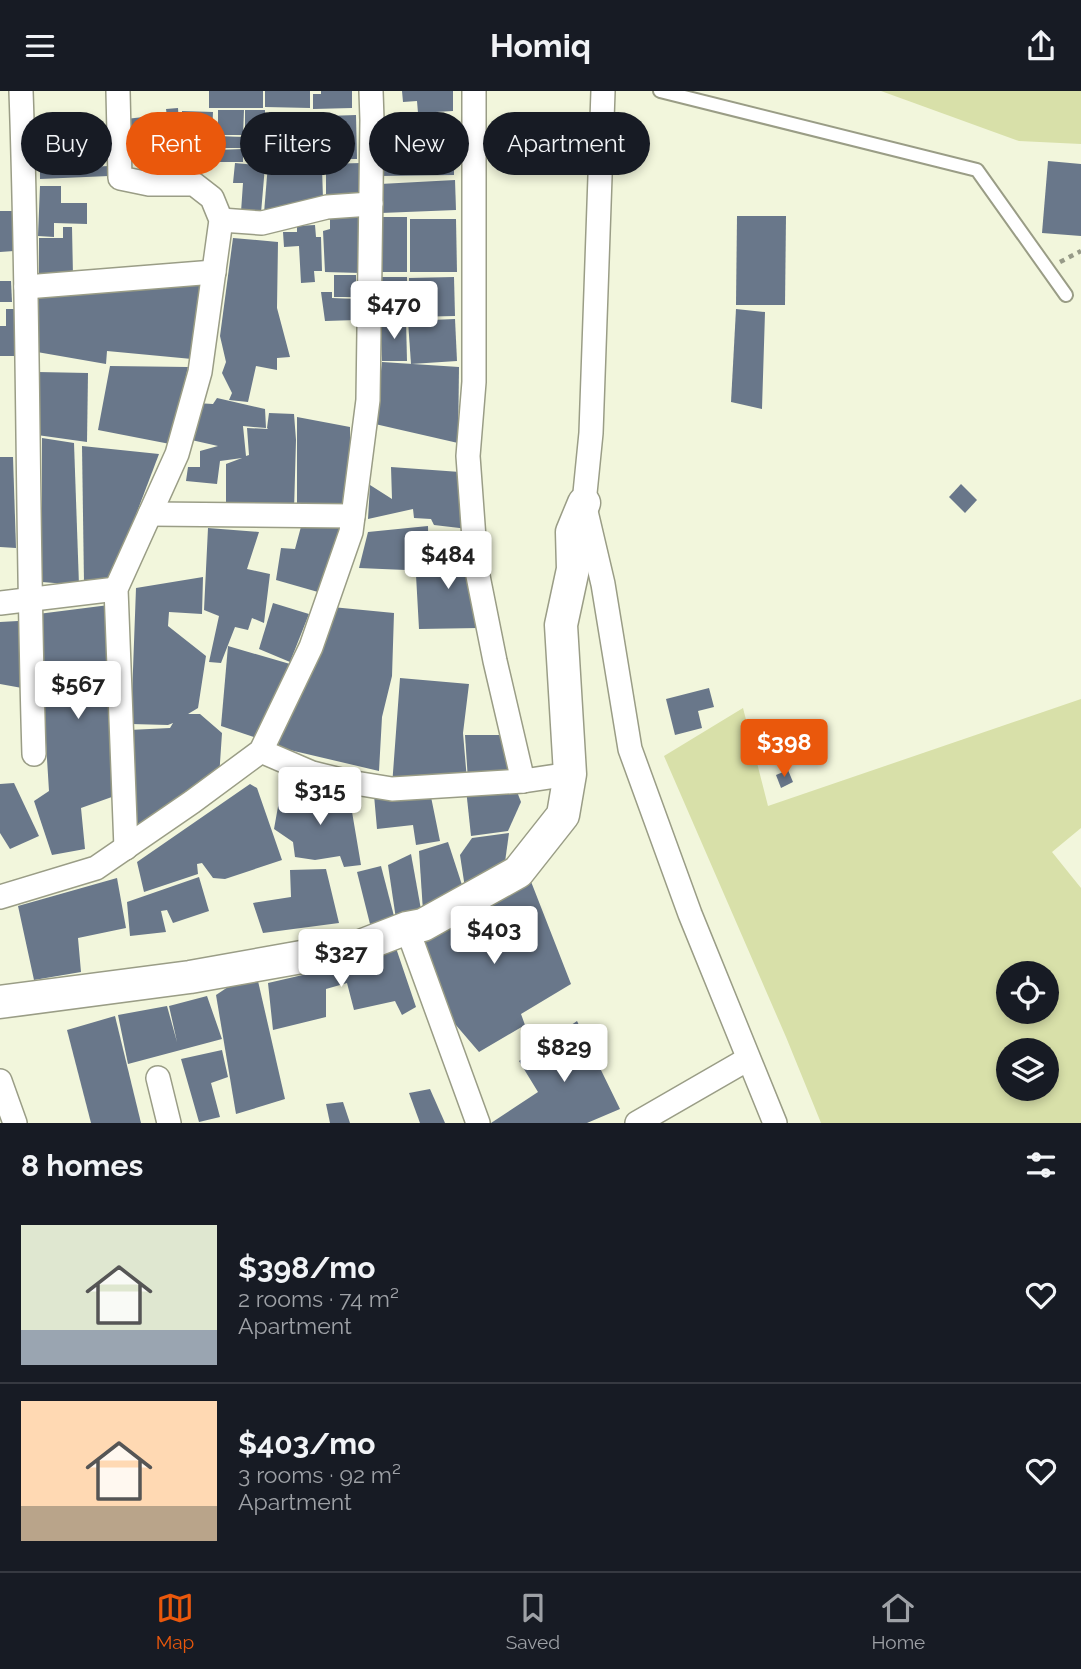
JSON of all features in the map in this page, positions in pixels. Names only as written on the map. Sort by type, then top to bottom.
[{"type":"street","points":[[21,91],[34,754]]},
{"type":"street","points":[[118,91],[120,178],[149,184],[194,184],[212,198],[221,220],[200,372],[177,454],[116,589],[125,848]]},
{"type":"street","points":[[0,897],[96,868],[261,751],[312,647],[351,532],[369,400],[371,91]]},
{"type":"street","points":[[474,91],[474,382],[468,456],[476,566],[523,781]]},
{"type":"street","points":[[0,1002],[190,977],[358,947],[407,928],[423,925],[518,872],[563,815],[570,774],[561,625],[573,569],[572,532],[584,503],[591,433],[603,91]]},
{"type":"street","points":[[221,220],[262,223],[327,207],[371,204]]},
{"type":"street","points":[[26,287],[214,272]]},
{"type":"street","points":[[584,503],[603,584],[630,749],[690,914],[775,1123]]},
{"type":"street","points":[[150,514],[353,516]]},
{"type":"street","points":[[0,603],[116,589]]},
{"type":"street","points":[[261,751],[312,773],[392,789],[523,781],[570,774]]},
{"type":"street","points":[[407,928],[478,1123]]},
{"type":"street","points":[[646,1117],[748,1059]]},
{"type":"street","points":[[158,1078],[169,1123]]},
{"type":"street","points":[[0,1081],[15,1123]]},
{"type":"lane","points":[[660,91],[977,170],[1066,295]]},
{"type":"green space","points":[[881,91],[1081,91],[1081,144],[1019,141]]},
{"type":"green space","points":[[1081,699],[1081,828],[1052,852],[1081,888],[1081,1123],[821,1123],[664,756],[743,708],[768,806]]},
{"type":"building","points":[[209,91],[263,91],[263,108],[209,108]]},
{"type":"building","points":[[265,91],[310,91],[310,108],[265,107]]},
{"type":"building","points":[[321,91],[352,91],[352,108],[313,109],[313,94],[321,94]]},
{"type":"building","points":[[402,91],[453,91],[453,111],[418,112],[417,101],[403,102]]},
{"type":"building","points":[[178,108],[178,112],[166,112],[166,109]]},
{"type":"building","points":[[244,110],[240,112],[240,135],[226,135],[226,112],[218,112]]},
{"type":"building","points":[[245,110],[265,110],[265,112]]},
{"type":"building","points":[[356,115],[357,159],[355,159]]},
{"type":"building","points":[[226,136],[240,137],[240,148],[226,148]]},
{"type":"building","points":[[240,149],[240,162],[226,162],[226,150]]},
{"type":"building","points":[[1048,161],[1081,164],[1081,236],[1042,233]]},
{"type":"building","points":[[235,163],[240,164],[240,175],[264,175],[261,213],[241,212],[243,183],[233,183]]},
{"type":"building","points":[[355,163],[361,163],[361,199],[326,199],[326,175],[355,175]]},
{"type":"building","points":[[40,175],[109,175],[109,176],[40,179]]},
{"type":"building","points":[[267,175],[322,175],[323,200],[264,213]]},
{"type":"building","points":[[379,175],[454,175],[379,176]]},
{"type":"building","points":[[455,180],[456,210],[381,213],[380,184]]},
{"type":"building","points":[[40,186],[61,186],[61,203],[87,203],[87,224],[54,223],[54,237],[38,236]]},
{"type":"building","points":[[0,211],[14,211],[14,251],[0,252]]},
{"type":"building","points":[[358,212],[361,273],[325,272],[323,231],[330,229],[330,217]]},
{"type":"building","points":[[737,216],[786,216],[785,305],[736,305]]},
{"type":"building","points":[[380,217],[407,217],[407,272],[380,272]]},
{"type":"building","points":[[410,219],[456,219],[457,272],[410,272]]},
{"type":"building","points":[[315,225],[316,237],[321,237],[322,271],[314,271],[315,282],[301,283],[299,246],[284,247],[283,232],[297,232],[297,226]]},
{"type":"building","points":[[63,227],[72,227],[73,276],[39,276],[39,238],[63,238]]},
{"type":"building","points":[[233,238],[278,242],[277,308],[290,357],[277,358],[277,370],[256,366],[248,402],[229,400],[232,393],[222,373],[226,362],[220,336]]},
{"type":"building","points":[[204,275],[192,359],[107,351],[106,364],[37,352],[38,286]]},
{"type":"building","points":[[334,275],[356,275],[356,297],[334,297]]},
{"type":"building","points":[[379,277],[407,277],[407,316],[380,316]]},
{"type":"building","points":[[454,277],[455,316],[410,317],[409,278]]},
{"type":"building","points":[[0,281],[11,281],[12,302],[0,302]]},
{"type":"building","points":[[321,292],[332,292],[332,298],[356,299],[357,320],[325,321]]},
{"type":"building","points":[[6,309],[14,309],[15,356],[0,356],[0,326],[6,326]]},
{"type":"building","points":[[736,309],[765,312],[762,409],[731,402]]},
{"type":"building","points":[[455,319],[457,361],[411,364],[408,321]]},
{"type":"building","points":[[406,320],[407,361],[382,361],[380,321]]},
{"type":"building","points":[[382,362],[459,367],[458,443],[375,424]]},
{"type":"building","points":[[110,366],[188,367],[170,444],[98,430]]},
{"type":"building","points":[[38,372],[88,373],[87,442],[37,435]]},
{"type":"building","points":[[217,398],[265,409],[266,428],[243,426],[246,456],[249,455],[247,428],[268,429],[269,413],[294,414],[294,511],[226,504],[226,464],[242,458],[220,461],[217,484],[186,481],[188,467],[200,467],[200,451],[218,446],[187,439],[196,403],[213,404]]},
{"type":"building","points":[[297,417],[350,427],[350,512],[297,510]]},
{"type":"building","points":[[42,438],[74,443],[79,585],[42,582]]},
{"type":"building","points":[[82,446],[159,454],[110,583],[84,583]]},
{"type":"building","points":[[0,457],[13,457],[16,548],[0,547]]},
{"type":"building","points":[[391,467],[460,472],[468,529],[434,525],[431,519],[414,518],[413,509],[368,519],[370,485],[392,499]]},
{"type":"building","points":[[961,484],[977,500],[965,513],[949,497]]},
{"type":"building","points":[[302,523],[346,527],[325,594],[276,580],[281,548],[295,549]]},
{"type":"building","points":[[428,526],[429,571],[359,568],[368,532]]},
{"type":"building","points":[[208,528],[259,532],[247,569],[270,574],[264,623],[252,618],[248,630],[235,627],[221,663],[209,662],[219,616],[204,610]]},
{"type":"building","points":[[433,545],[471,547],[479,628],[419,629],[416,575],[432,575]]},
{"type":"building","points":[[203,577],[202,614],[169,612],[168,626],[206,656],[198,708],[188,714],[200,714],[222,733],[219,778],[134,837],[129,730],[170,728],[173,723],[131,724],[136,588]]},
{"type":"building","points":[[273,603],[309,614],[290,662],[259,649]]},
{"type":"building","points":[[109,605],[123,793],[81,808],[85,849],[52,855],[34,801],[49,791],[38,614]]},
{"type":"building","points":[[332,607],[394,613],[392,676],[382,717],[379,771],[277,747]]},
{"type":"building","points":[[18,621],[22,688],[0,684],[0,622]]},
{"type":"building","points":[[228,646],[290,664],[257,738],[221,726]]},
{"type":"building","points":[[400,678],[469,684],[463,733],[467,780],[392,786]]},
{"type":"building","points":[[709,688],[714,707],[698,711],[702,728],[675,735],[666,699]]},
{"type":"building","points":[[465,735],[506,735],[518,778],[468,780]]},
{"type":"building","points":[[788,770],[793,782],[781,788],[776,775]]},
{"type":"building","points":[[14,783],[39,836],[10,849],[0,833],[0,784]]},
{"type":"building","points":[[250,784],[257,788],[282,860],[225,879],[213,878],[202,863],[197,864],[198,874],[144,892],[137,862]]},
{"type":"building","points":[[466,789],[516,789],[521,802],[508,831],[471,836]]},
{"type":"building","points":[[430,792],[440,841],[416,845],[413,825],[377,829],[374,795]]},
{"type":"building","points":[[299,793],[349,794],[361,865],[344,867],[340,856],[315,860],[295,857],[293,842],[274,829],[279,801]]},
{"type":"building","points":[[509,833],[505,862],[465,888],[460,855],[472,838]]},
{"type":"building","points":[[448,842],[463,888],[423,911],[419,851]]},
{"type":"building","points":[[411,854],[422,915],[396,919],[388,865]]},
{"type":"building","points":[[381,866],[395,920],[370,924],[357,872]]},
{"type":"building","points":[[326,869],[339,923],[263,933],[253,903],[291,897],[290,870]]},
{"type":"building","points":[[199,877],[209,911],[173,923],[167,910],[161,911],[166,932],[130,936],[127,902]]},
{"type":"building","points":[[117,878],[126,928],[78,938],[81,972],[34,980],[18,906]]},
{"type":"building","points":[[530,879],[571,984],[521,1014],[525,1025],[479,1052],[443,1010],[414,945]]},
{"type":"building","points":[[396,948],[416,1007],[402,1015],[395,1001],[354,1010],[347,983],[326,989],[326,1017],[273,1030],[268,983]]},
{"type":"building","points":[[258,981],[285,1099],[236,1114],[216,995],[228,987]]},
{"type":"building","points":[[207,996],[222,1039],[128,1064],[118,1015],[167,1006],[177,1042],[169,1006]]},
{"type":"building","points":[[115,1016],[141,1123],[91,1123],[67,1030]]},
{"type":"building","points":[[577,1021],[620,1109],[587,1123],[491,1123],[538,1092],[519,1061]]},
{"type":"building","points":[[222,1050],[228,1077],[211,1083],[220,1117],[199,1122],[181,1059]]},
{"type":"building","points":[[430,1089],[445,1123],[420,1123],[409,1093]]},
{"type":"building","points":[[343,1102],[350,1123],[330,1123],[326,1104]]}]
